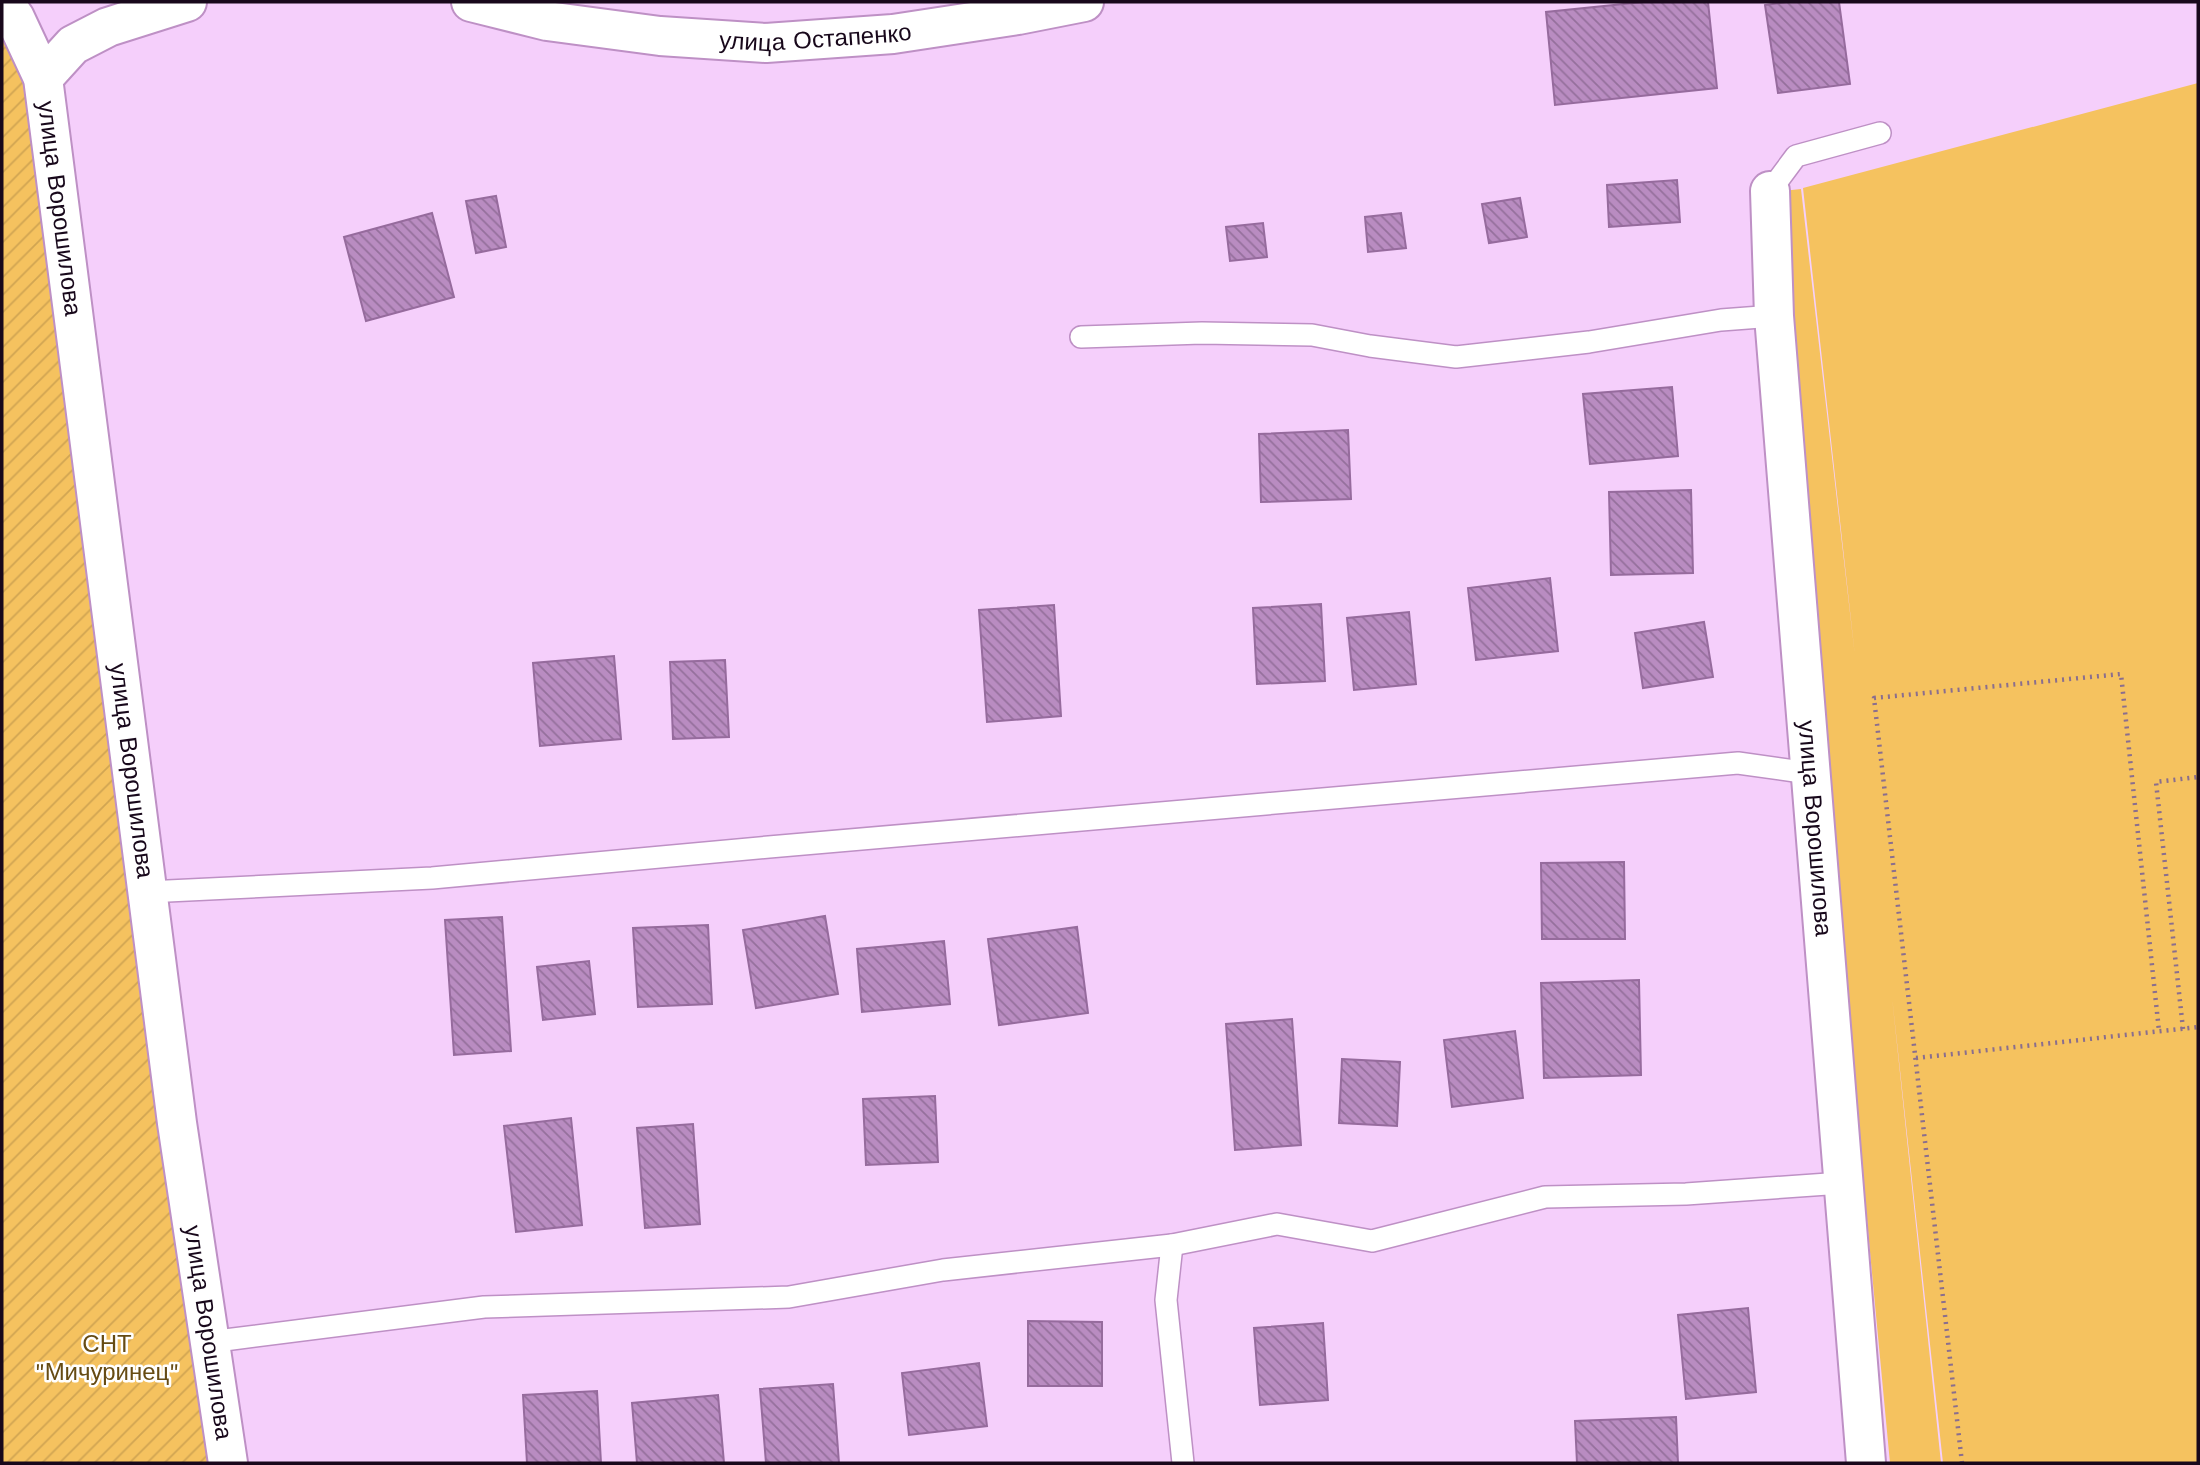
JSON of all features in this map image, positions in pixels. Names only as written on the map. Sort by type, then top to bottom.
[{"type":"street","name":"улица Ворошилова","points":[[4,2],[15,18],[43,78],[177,1123],[228,1463]]},
{"type":"street","points":[[43,78],[73,45],[108,27],[187,2]]},
{"type":"street","name":"улица Остапенко","points":[[471,2],[547,21],[660,36],[766,43],[893,34],[1084,2]]},
{"type":"street","name":"улица Ворошилова","points":[[1770,191],[1774,316],[1866,1463]]},
{"type":"lane","points":[[1770,191],[1796,156],[1880,133]]},
{"type":"lane","points":[[1081,337],[1202,333],[1312,334],[1370,346],[1456,358],[1589,342],[1721,320],[1774,316]]},
{"type":"lane","points":[[147,892],[432,878],[769,846],[1738,763],[1809,773]]},
{"type":"lane","points":[[209,1342],[484,1307],[789,1297],[943,1270],[1172,1245],[1277,1224],[1372,1241],[1545,1197],[1686,1195],[1842,1183]]},
{"type":"lane","points":[[1172,1245],[1166,1300],[1184,1463]]},
{"type":"path","points":[[1962,1463],[1874,698],[2121,674],[2159,1031]]},
{"type":"path","points":[[2183,1029],[2156,782],[2198,778]]},
{"type":"path","points":[[1916,1058],[2198,1027]]},
{"type":"green space","name":"СНТ \"Мичуринец\"","points":[[2,2],[15,18],[228,1463],[2,1463]]},
{"type":"green space","points":[[2198,83],[2198,1463],[1943,1463],[1892,997],[1941,1463],[1890,1463],[1858,1125],[1799,581],[1772,192],[1801,189],[1855,656],[1803,188]]},
{"type":"building","points":[[1643,2],[1708,2],[1717,88],[1555,105],[1546,12]]},
{"type":"building","points":[[1787,2],[1839,2],[1850,84],[1778,93],[1765,5]]},
{"type":"building","points":[[1677,180],[1680,222],[1609,227],[1607,185]]},
{"type":"building","points":[[496,196],[506,247],[476,253],[466,201]]},
{"type":"building","points":[[1520,198],[1527,237],[1489,243],[1482,204]]},
{"type":"building","points":[[432,213],[454,297],[366,321],[344,237]]},
{"type":"building","points":[[1401,213],[1406,248],[1368,252],[1365,217]]},
{"type":"building","points":[[1263,223],[1267,257],[1230,261],[1226,227]]},
{"type":"building","points":[[1672,387],[1678,456],[1590,464],[1583,394]]},
{"type":"building","points":[[1348,430],[1351,499],[1261,502],[1259,434]]},
{"type":"building","points":[[1691,490],[1693,573],[1611,575],[1609,492]]},
{"type":"building","points":[[1550,578],[1558,651],[1476,660],[1468,588]]},
{"type":"building","points":[[1321,604],[1325,681],[1257,684],[1253,608]]},
{"type":"building","points":[[1054,605],[1061,716],[987,722],[979,610]]},
{"type":"building","points":[[1409,612],[1416,684],[1354,690],[1347,618]]},
{"type":"building","points":[[1704,622],[1713,677],[1643,688],[1635,633]]},
{"type":"building","points":[[614,656],[621,739],[540,746],[533,663]]},
{"type":"building","points":[[725,660],[729,737],[673,739],[670,662]]},
{"type":"building","points":[[1624,862],[1625,939],[1542,939],[1541,863]]},
{"type":"building","points":[[825,916],[838,994],[756,1008],[743,930]]},
{"type":"building","points":[[502,917],[511,1051],[454,1055],[445,920]]},
{"type":"building","points":[[708,925],[712,1004],[638,1007],[633,928]]},
{"type":"building","points":[[1077,927],[1088,1013],[999,1025],[988,939]]},
{"type":"building","points":[[944,941],[950,1004],[862,1012],[857,949]]},
{"type":"building","points":[[589,961],[595,1014],[543,1020],[537,967]]},
{"type":"building","points":[[1639,980],[1641,1075],[1544,1078],[1541,983]]},
{"type":"building","points":[[1292,1019],[1301,1145],[1235,1150],[1226,1024]]},
{"type":"building","points":[[1515,1031],[1523,1098],[1452,1107],[1444,1040]]},
{"type":"building","points":[[1342,1059],[1400,1062],[1397,1126],[1339,1123]]},
{"type":"building","points":[[935,1096],[938,1162],[866,1165],[863,1099]]},
{"type":"building","points":[[571,1118],[582,1225],[516,1232],[504,1126]]},
{"type":"building","points":[[693,1124],[700,1224],[645,1228],[637,1128]]},
{"type":"building","points":[[1748,1308],[1756,1392],[1686,1399],[1678,1315]]},
{"type":"building","points":[[1028,1321],[1102,1322],[1102,1386],[1028,1386]]},
{"type":"building","points":[[1323,1323],[1328,1400],[1260,1405],[1254,1328]]},
{"type":"building","points":[[979,1363],[987,1426],[909,1435],[902,1373]]},
{"type":"building","points":[[833,1384],[839,1463],[766,1463],[760,1389]]},
{"type":"building","points":[[597,1391],[601,1463],[527,1463],[523,1395]]},
{"type":"building","points":[[718,1395],[724,1463],[637,1463],[632,1403]]},
{"type":"building","points":[[1676,1417],[1678,1463],[1577,1463],[1575,1421]]}]
